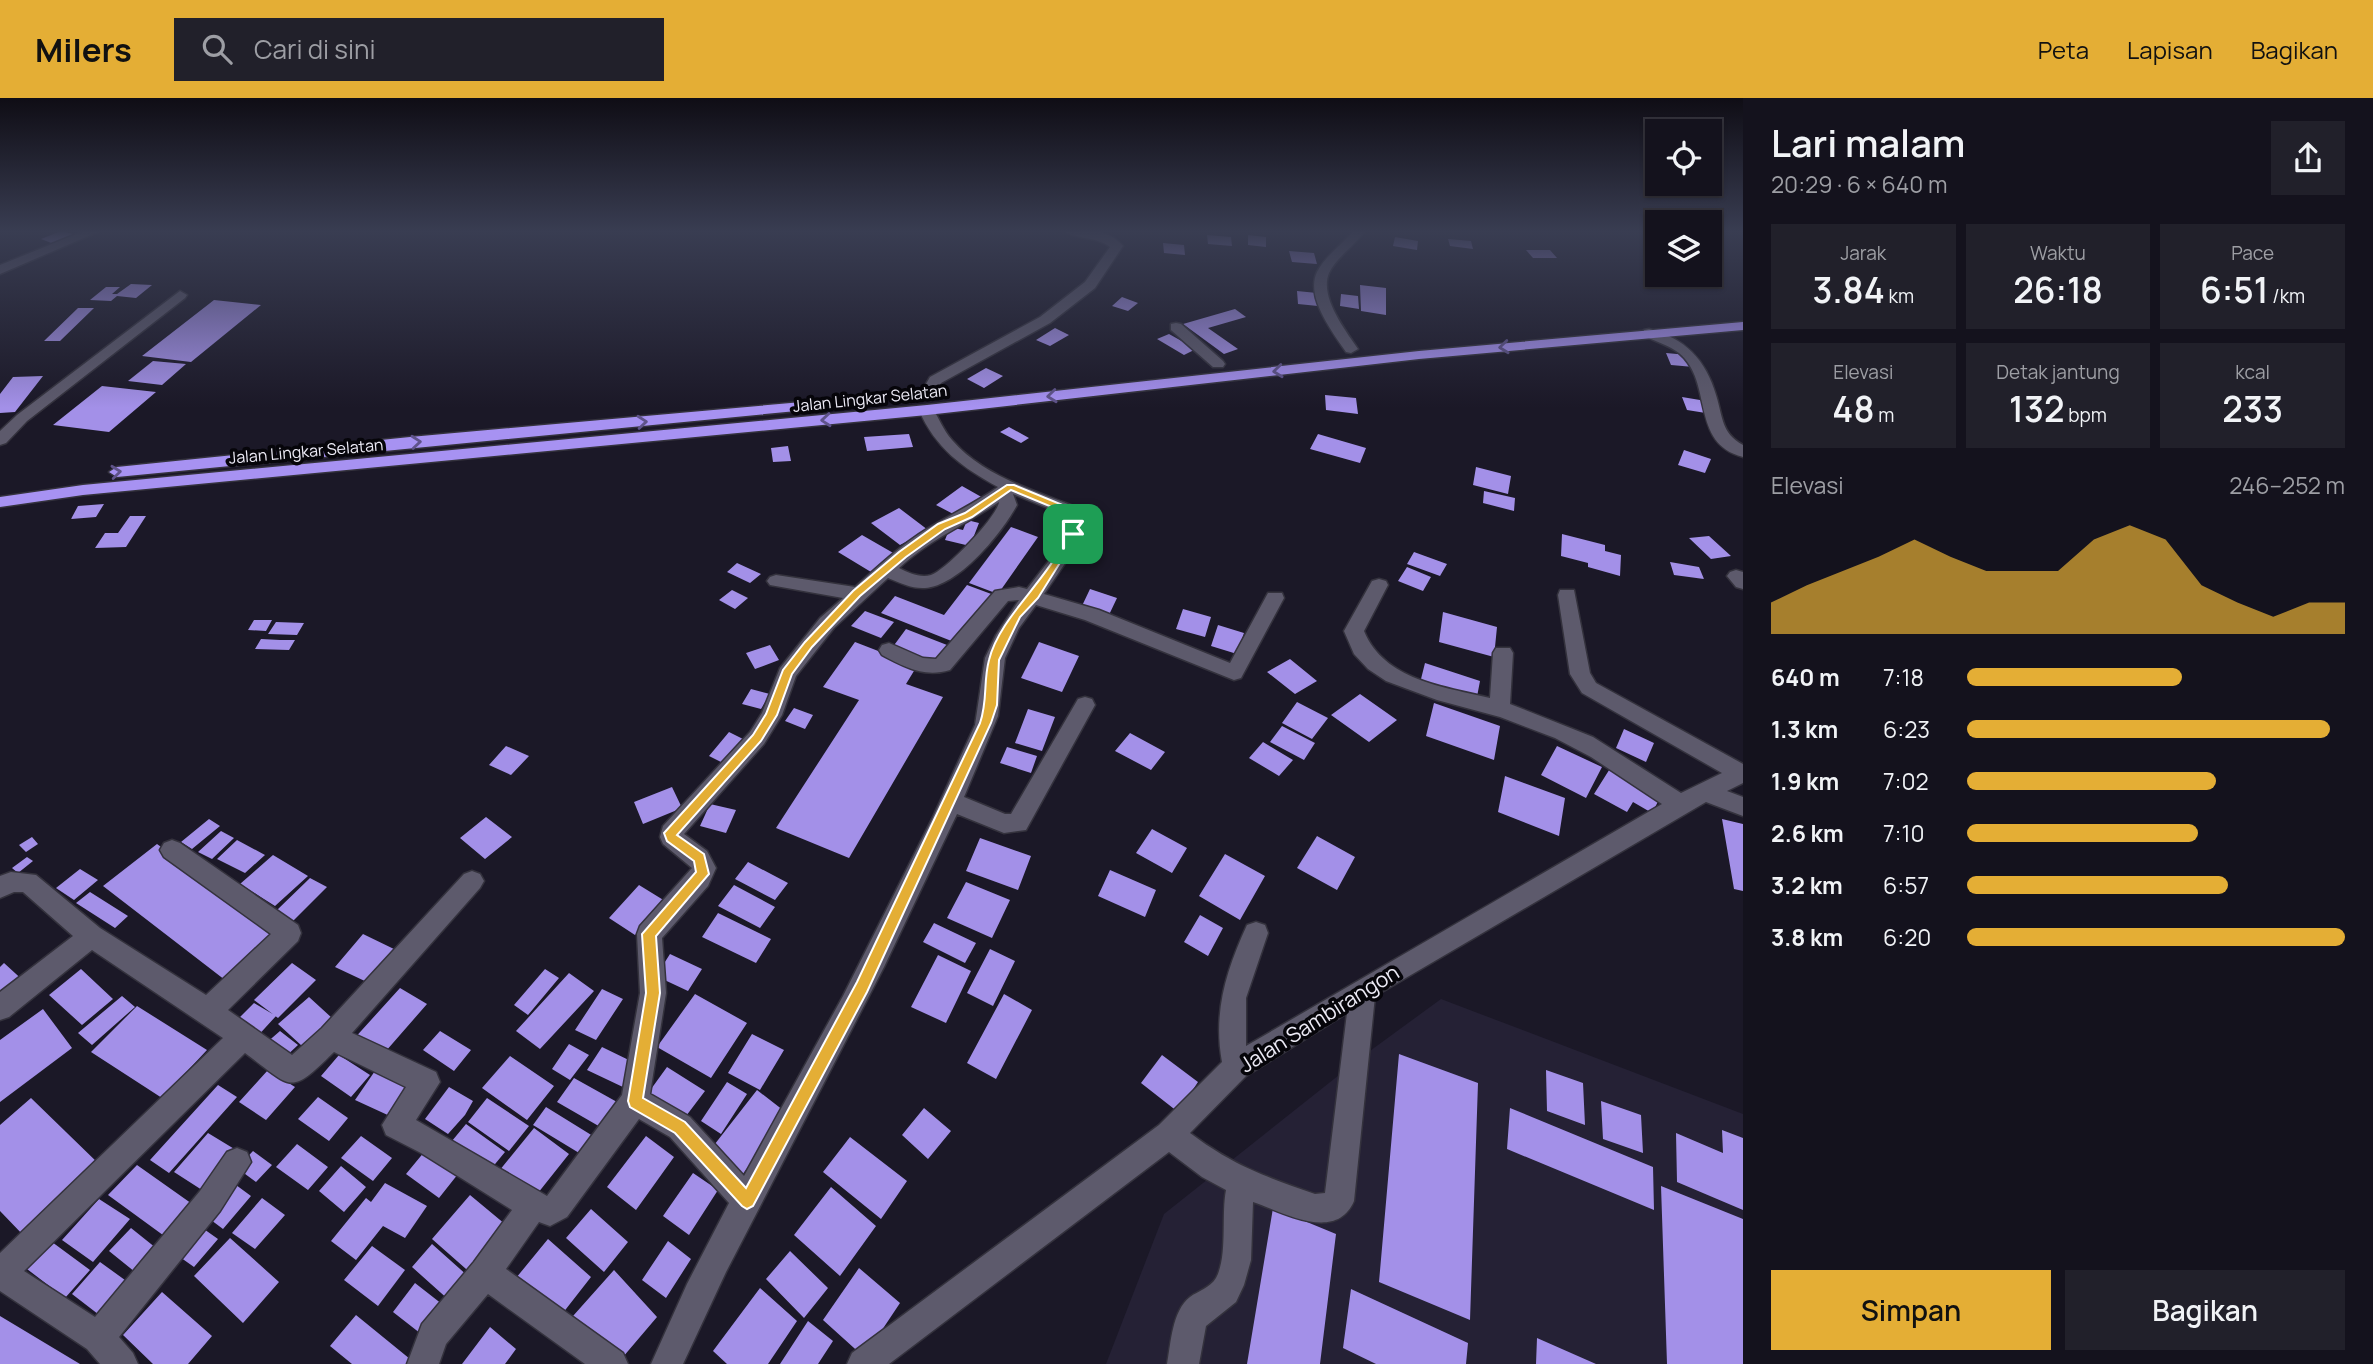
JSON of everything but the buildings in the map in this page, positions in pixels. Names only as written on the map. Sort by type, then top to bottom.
[{"type":"highway","name":"Jalan Lingkar Selatan","points":[[0,487],[89,475],[410,442],[927,403],[1351,349],[1591,325],[1743,315]]},
{"type":"highway","points":[[1591,325],[1604,337]]},
{"type":"highway","name":"Jalan Lingkar Selatan","points":[[0,502],[97,488],[927,403],[1604,337],[1743,326]]},
{"type":"street","points":[[667,1364],[695,1297],[862,987],[949,801],[992,705],[994,660],[1015,615],[1034,596],[1073,534],[1075,522],[1067,510],[1007,490],[949,446],[930,423],[927,403],[935,380],[1045,320],[1083,290]]},
{"type":"street","points":[[1323,290],[1328,309],[1351,349]]},
{"type":"street","points":[[0,440],[22,418],[180,295]]},
{"type":"street","points":[[1176,327],[1218,364]]},
{"type":"street","points":[[1649,333],[1684,350],[1694,362],[1708,393],[1716,430],[1729,444],[1743,452]]},
{"type":"street","points":[[331,1037],[426,1083],[396,1125],[431,1143],[533,1206],[550,1211],[557,1207],[635,1101],[653,993],[649,934],[703,874],[699,858],[671,837],[671,833],[757,738],[772,715],[787,673],[827,623],[886,569],[942,527],[968,515],[1007,490]]},
{"type":"street","points":[[886,569],[918,584],[933,583],[943,577],[996,527],[1006,513],[1007,490]]},
{"type":"street","points":[[776,581],[857,594]]},
{"type":"street","points":[[1379,585],[1354,631],[1362,654],[1388,673],[1416,686],[1499,709],[1574,738],[1680,804]]},
{"type":"street","points":[[889,650],[926,667],[943,665],[1002,596],[1019,593],[1092,615],[1229,674],[1237,672],[1275,598]]},
{"type":"street","points":[[1567,595],[1580,674],[1589,688],[1742,774]]},
{"type":"street","points":[[1499,709],[1503,653]]},
{"type":"street","points":[[949,801],[1004,824],[1018,822],[1085,705]]},
{"type":"street","name":"Jalan Sambirangon","points":[[863,1364],[1169,1135],[1236,1067],[1363,989],[1530,894],[1680,804],[1742,774]]},
{"type":"street","points":[[1705,792],[1743,807]]},
{"type":"street","points":[[173,850],[289,933],[208,1011]]},
{"type":"street","points":[[6,885],[28,882],[91,936],[208,1011],[290,1070],[296,1070],[331,1037],[472,881]]},
{"type":"street","points":[[1236,1067],[1230,1037],[1235,982],[1256,933]]},
{"type":"street","points":[[0,1008],[91,936]]},
{"type":"street","points":[[1169,1135],[1212,1167],[1242,1183],[1315,1209],[1329,1208],[1339,1201],[1363,989]]},
{"type":"street","points":[[122,1364],[98,1338],[13,1282],[6,1276],[7,1267],[243,1037]]},
{"type":"street","points":[[635,1101],[680,1128],[747,1201]]},
{"type":"street","points":[[98,1338],[210,1202],[237,1162]]},
{"type":"street","points":[[1183,1364],[1194,1316],[1228,1287],[1236,1266],[1242,1183]]},
{"type":"street","points":[[423,1364],[433,1335],[485,1273],[533,1206]]},
{"type":"street","points":[[485,1273],[612,1364]]},
{"type":"shaded area","points":[[1441,999],[1743,1114],[1743,1364],[1106,1364],[1164,1214],[1363,1056]]},
{"type":"route","points":[[1010,487],[1067,510],[1075,522],[1073,534],[1034,596],[1015,615],[994,660],[992,705],[985,723],[862,987],[747,1201],[680,1128],[635,1101],[653,993],[649,934],[700,879],[704,868],[699,858],[671,837],[671,833],[757,738],[772,715],[787,673],[809,644],[857,594],[902,555],[942,527],[968,515],[1010,487]]}]
